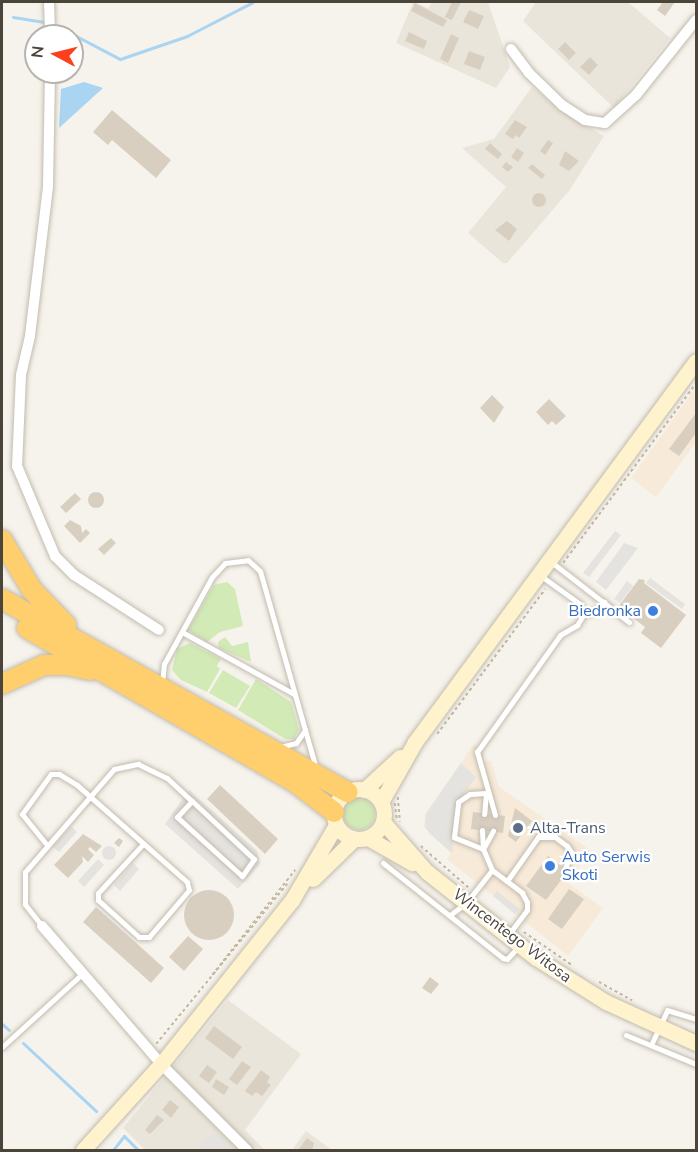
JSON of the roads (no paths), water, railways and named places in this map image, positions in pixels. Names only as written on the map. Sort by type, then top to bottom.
[{"type":"highway","points":[[2,540],[43,604],[100,652]]},
{"type":"highway","points":[[2,599],[100,652],[319,778],[356,791]]},
{"type":"highway","points":[[2,613],[295,782],[335,819]]},
{"type":"highway","points":[[2,684],[24,671],[57,664],[89,670],[126,684]]},
{"type":"street","points":[[49,2],[50,24]]},
{"type":"street","points":[[511,49],[529,73],[562,105],[585,120],[605,123],[636,95],[696,20]]},
{"type":"street","points":[[50,84],[48,187],[30,336],[21,375],[17,466],[48,541],[65,568],[159,630]]},
{"type":"street","points":[[83,1150],[161,1064],[292,900],[361,838],[383,822],[381,802],[415,742],[555,565],[696,361]]},
{"type":"street","points":[[292,900],[335,819],[339,800],[356,791],[415,742]]},
{"type":"street","points":[[356,791],[381,802]]},
{"type":"street","points":[[335,819],[361,838]]},
{"type":"street","name":"Wincentego Witosa","points":[[383,822],[428,872],[513,941],[579,986],[659,1027],[696,1042]]},
{"type":"street","name":"Wincentego Witosa","points":[[361,838],[428,872]]},
{"type":"street","points":[[42,926],[161,1064],[247,1150]]},
{"type":"lane","points":[[161,688],[164,664],[212,577],[225,563],[240,558],[257,564],[319,778]]},
{"type":"lane","points":[[555,565],[628,622]]},
{"type":"lane","points":[[544,578],[580,604],[584,614]]},
{"type":"lane","points":[[495,815],[486,793],[477,752],[560,635],[577,625],[584,614],[599,609],[604,602]]},
{"type":"lane","points":[[182,632],[294,694]]},
{"type":"lane","points":[[265,746],[285,747],[296,743],[305,730]]},
{"type":"lane","points":[[42,926],[25,904],[22,886],[25,872],[114,769],[138,764],[156,770],[192,801],[254,859],[243,876],[177,817],[192,801]]},
{"type":"lane","points":[[47,845],[22,814],[51,774],[68,778],[187,882],[189,890],[148,937],[139,937],[98,900],[98,893],[143,844]]},
{"type":"lane","points":[[484,814],[486,793]]},
{"type":"lane","points":[[483,849],[454,837],[458,802],[470,794],[486,793]]},
{"type":"lane","points":[[383,863],[507,959],[527,910],[527,902],[507,881],[492,870],[483,849],[482,830]]},
{"type":"lane","points":[[483,849],[493,831]]},
{"type":"lane","points":[[507,881],[538,837],[546,835],[567,846],[571,852],[566,866]]},
{"type":"lane","points":[[450,915],[466,903],[492,870]]},
{"type":"lane","points":[[2,1047],[83,973]]},
{"type":"lane","points":[[651,1045],[667,1010],[696,1019]]},
{"type":"lane","points":[[626,1035],[696,1064]]},
{"type":"water","points":[[84,82],[103,88],[59,128],[61,89],[84,84]]},
{"type":"waterway","points":[[84,40],[120,59],[187,36],[253,2]]},
{"type":"waterway","points":[[13,17],[43,22]]},
{"type":"waterway","points":[[2,1024],[9,1030]]},
{"type":"waterway","points":[[23,1043],[96,1111]]},
{"type":"waterway","points":[[113,1150],[124,1136],[138,1150]]},
{"type":"place","name":"Biedronka","points":[[653,611]]},
{"type":"place","name":"Alta-Trans","points":[[518,828]]},
{"type":"place","name":"Auto Serwis Skoti","points":[[550,866]]}]
